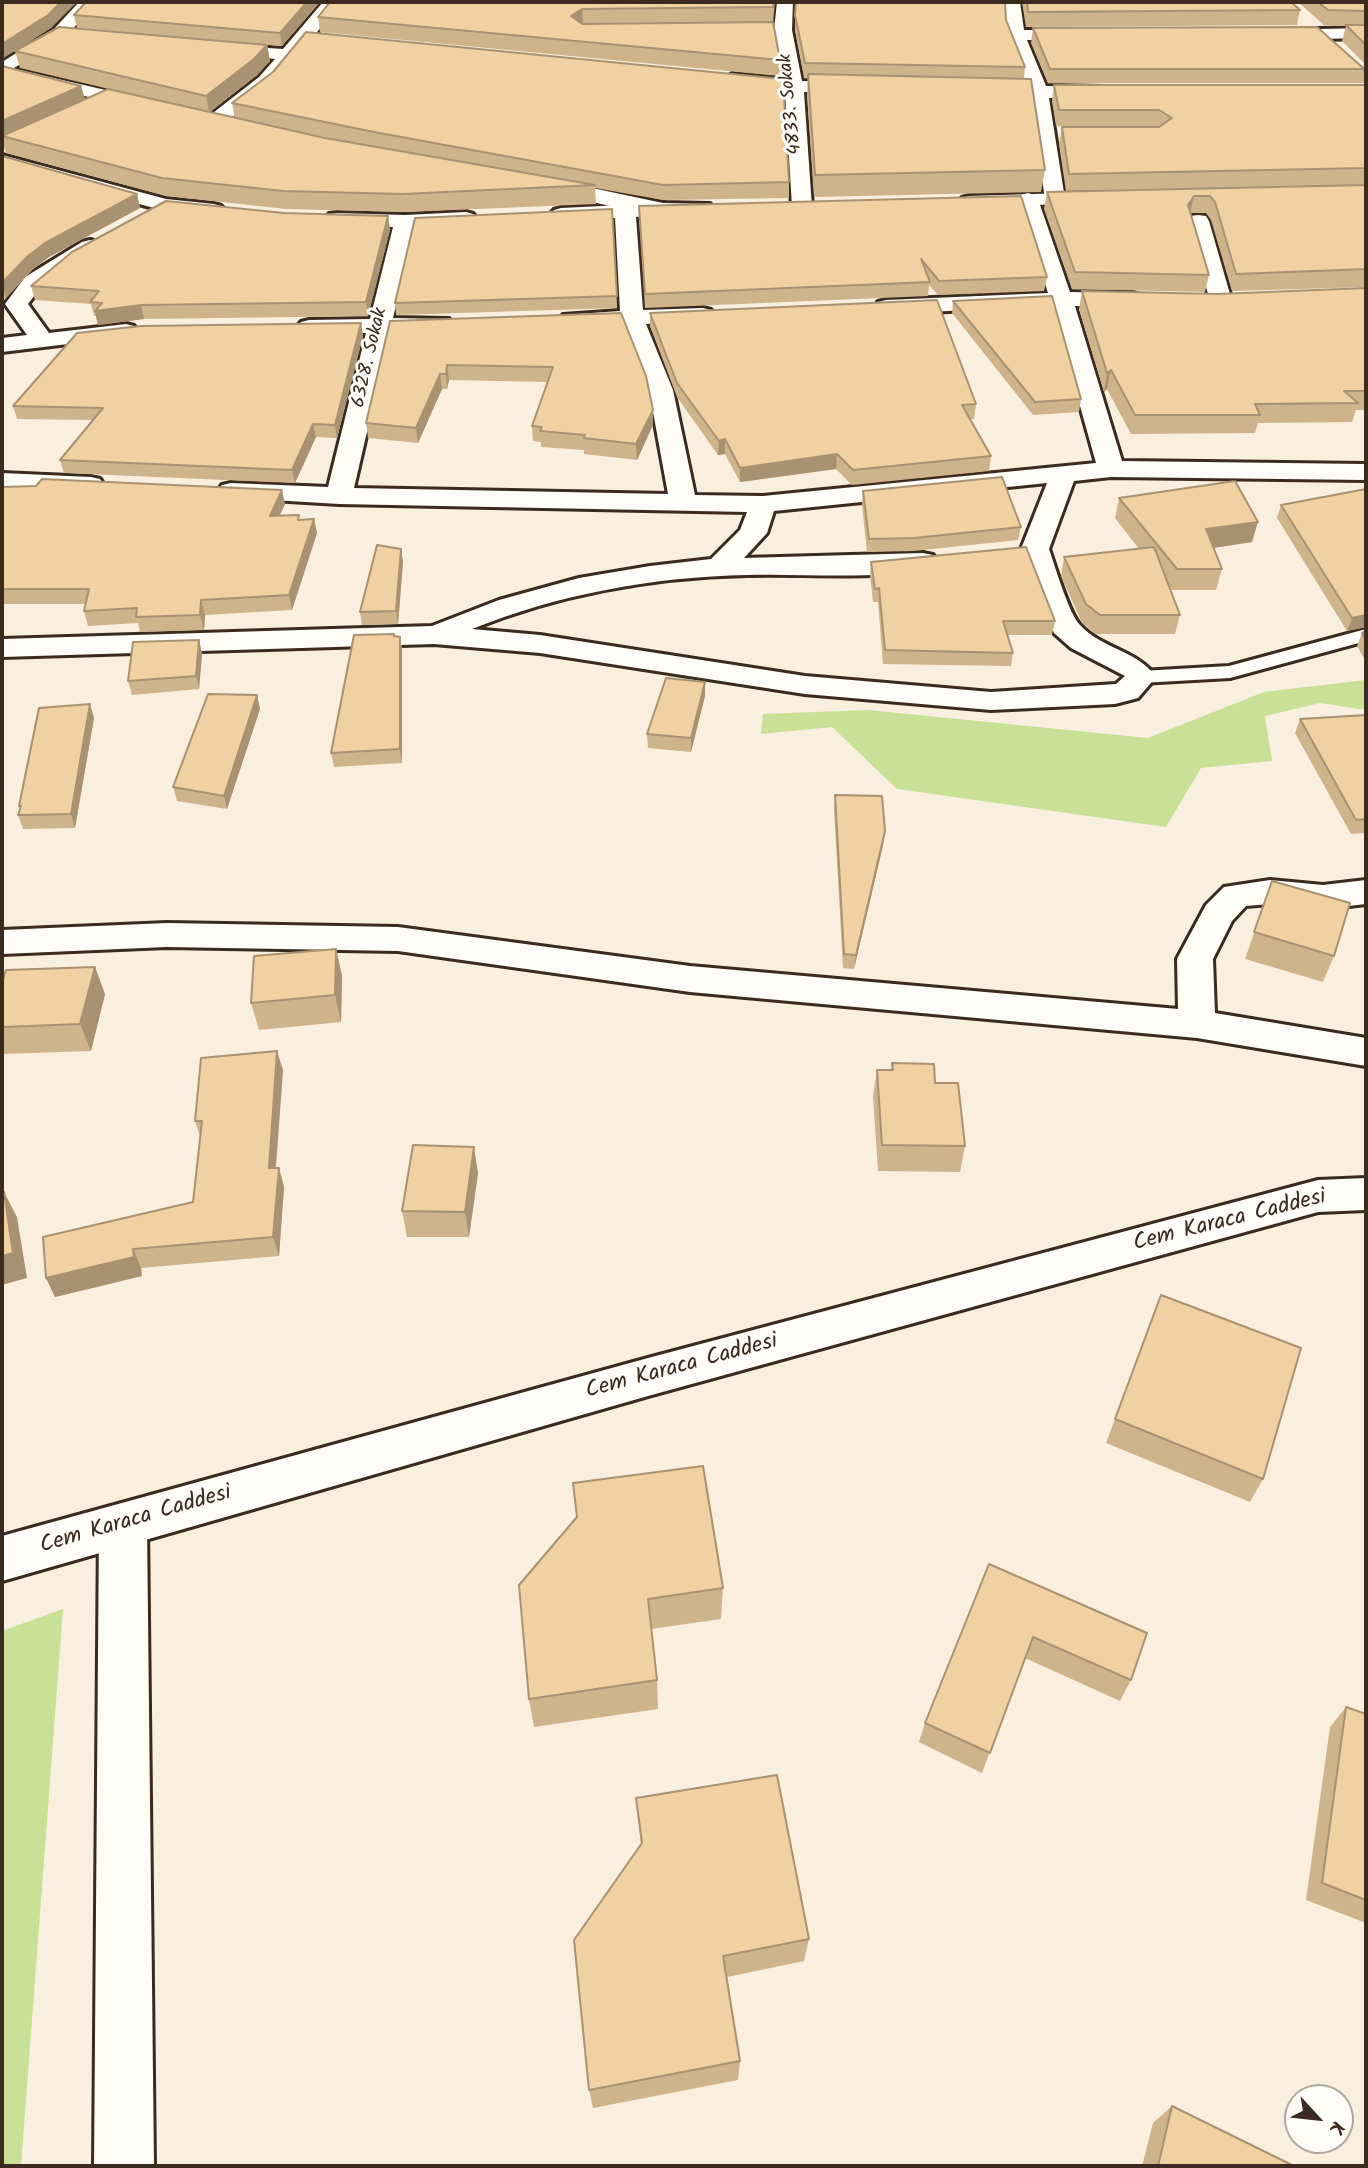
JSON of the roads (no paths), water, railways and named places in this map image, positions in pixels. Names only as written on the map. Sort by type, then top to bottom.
[{"type":"street","points":[[2,71],[59,34],[88,2]]},
{"type":"street","points":[[242,126],[209,118],[266,81],[332,2]]},
{"type":"street","name":"4833. Sokak","points":[[785,2],[777,30],[794,86],[802,207]]},
{"type":"street","points":[[1012,2],[1016,34],[1039,92],[1052,135],[1055,199]]},
{"type":"street","points":[[1301,19],[1338,51]]},
{"type":"street","points":[[1252,35],[1366,33]]},
{"type":"street","points":[[59,34],[86,36]]},
{"type":"street","points":[[1016,34],[1107,35]]},
{"type":"street","points":[[303,38],[330,41]]},
{"type":"street","points":[[194,46],[288,55]]},
{"type":"street","points":[[2,71],[163,109]]},
{"type":"street","points":[[711,79],[794,86],[875,88]]},
{"type":"street","points":[[957,90],[1125,93]]},
{"type":"street","points":[[86,108],[109,98]]},
{"type":"street","points":[[2,161],[165,205],[232,212]]},
{"type":"street","points":[[12,185],[44,171]]},
{"type":"street","points":[[525,181],[580,190],[663,209]]},
{"type":"street","points":[[950,202],[1124,197]]},
{"type":"street","points":[[1028,199],[1061,299],[1111,469]]},
{"type":"street","points":[[141,218],[165,205]]},
{"type":"street","points":[[536,215],[719,208]]},
{"type":"street","points":[[625,211],[632,318],[661,390],[684,502]]},
{"type":"street","points":[[312,218],[405,221],[483,217]]},
{"type":"street","name":"6328. Sokak","points":[[339,496],[377,326],[405,221]]},
{"type":"street","points":[[1198,221],[1211,301],[1247,300]]},
{"type":"street","points":[[42,340],[16,304],[33,282],[105,239]]},
{"type":"street","points":[[867,308],[1061,299],[1158,301]]},
{"type":"street","points":[[551,320],[729,314]]},
{"type":"street","points":[[282,327],[458,323]]},
{"type":"street","points":[[2,345],[144,329]]},
{"type":"street","points":[[204,490],[339,496],[763,504],[1111,469],[1366,472]]},
{"type":"street","points":[[2,648],[434,635],[540,644],[805,685],[990,701],[1115,695],[1127,691],[1141,677],[1136,670],[1081,642],[1064,627],[1021,550],[1063,475]]},
{"type":"street","points":[[2,481],[110,486]]},
{"type":"street","points":[[719,567],[753,533],[763,504]]},
{"type":"street","points":[[434,635],[480,614],[559,591],[719,567],[913,562],[954,557]]},
{"type":"street","points":[[1197,1024],[1195,959],[1218,915],[1236,895],[1270,892],[1323,897],[1366,892]]},
{"type":"street","points":[[2,942],[167,935],[398,939],[690,979],[1197,1024],[1366,1052]]},
{"type":"street","name":"Cem Karaca Caddesi","points":[[2,1559],[649,1377],[1318,1196],[1366,1194]]},
{"type":"street","points":[[122,1525],[124,2166]]},
{"type":"lane","points":[[1141,677],[1230,672],[1366,635]]}]
